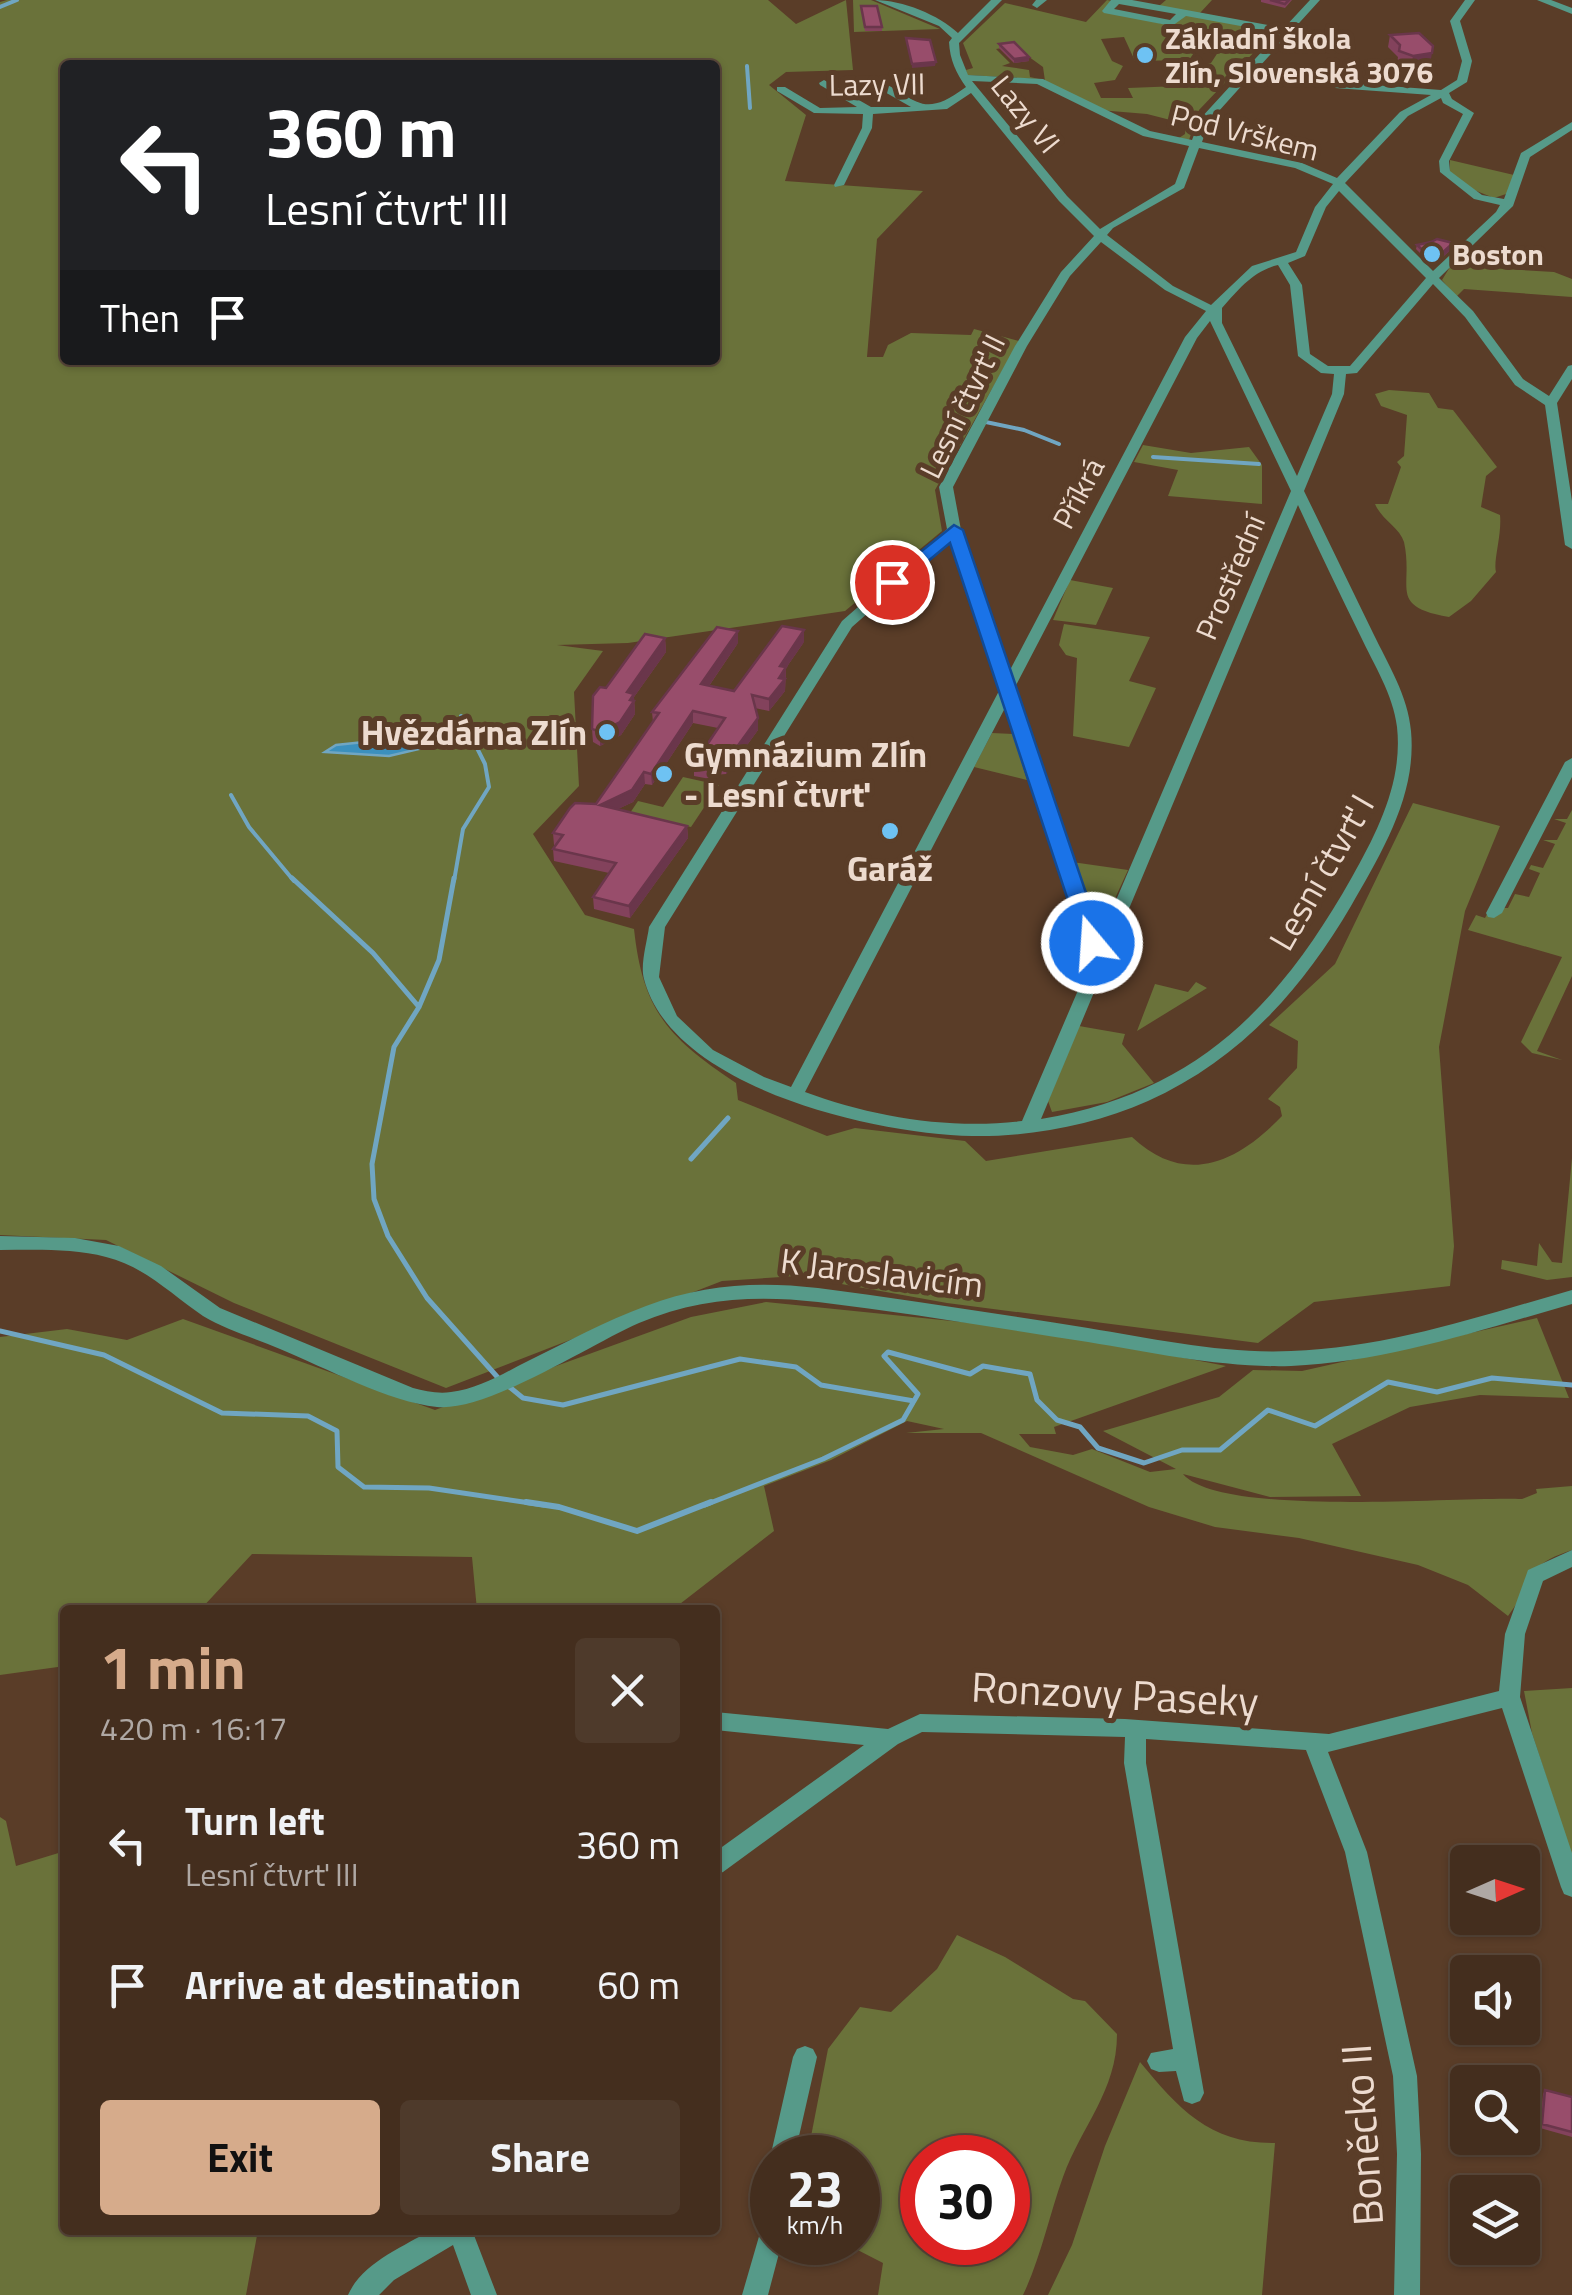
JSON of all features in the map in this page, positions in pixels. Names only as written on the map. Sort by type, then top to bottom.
[{"type":"street","points":[[880,0],[930,20],[958,37],[998,0]]},
{"type":"street","points":[[1184,12],[1172,23],[1107,12],[1117,0],[1153,3],[1285,31]]},
{"type":"street","name":"Lesní čtvrť II","points":[[1097,957],[954,530],[946,488],[1021,346],[1065,274],[1120,219],[1180,186],[1204,122],[1315,0]]},
{"type":"street","points":[[1447,98],[1467,70],[1455,22],[1470,0]]},
{"type":"street","points":[[1542,0],[1572,12]]},
{"type":"street","points":[[930,20],[981,16]]},
{"type":"street","name":"Lazy VI","points":[[958,37],[953,47],[968,82],[1033,166],[1098,238]]},
{"type":"street","points":[[1252,69],[1447,98],[1469,113],[1444,161],[1444,172],[1478,197],[1509,204]]},
{"type":"street","points":[[873,81],[924,110]]},
{"type":"street","name":"Lazy VII","points":[[781,89],[816,110],[924,110],[947,106],[968,82]]},
{"type":"street","name":"Pod Vrškem","points":[[968,82],[1042,82],[1120,123],[1194,146],[1298,166],[1337,182],[1469,314],[1502,364],[1551,403]]},
{"type":"street","points":[[824,83],[868,110],[860,145],[839,186]]},
{"type":"street","name":"Příkrá","points":[[794,1097],[1193,333],[1251,271],[1282,263],[1303,252],[1315,219],[1337,182],[1404,114],[1421,104],[1447,98]]},
{"type":"street","points":[[1282,263],[1296,285],[1304,356],[1320,368],[1340,372],[1365,361],[1433,276],[1509,204],[1525,156],[1572,124]]},
{"type":"street","points":[[1098,238],[1121,258],[1197,305],[1218,310]]},
{"type":"street","name":"Lesní čtvrť I","points":[[954,530],[847,624],[653,938],[654,984],[680,1028],[737,1070],[794,1097],[848,1115],[906,1125],[971,1130],[1029,1126],[1142,1097],[1207,1061],[1245,1032],[1316,954],[1397,807],[1407,766],[1404,720],[1298,488],[1216,323],[1218,310]]},
{"type":"street","points":[[1193,333],[1222,335]]},
{"type":"street","points":[[1572,369],[1551,403],[1572,545]]},
{"type":"street","name":"Prostřední","points":[[1029,1126],[1097,957],[1338,394],[1340,372]]},
{"type":"street","points":[[1282,455],[1296,460],[1310,457]]},
{"type":"street","points":[[1282,526],[1300,522],[1317,530]]},
{"type":"street","points":[[1494,913],[1572,762]]},
{"type":"street","points":[[1081,906],[1098,912],[1117,910]]},
{"type":"street","name":"K Jaroslavicím","points":[[0,1243],[75,1245],[114,1251],[156,1271],[213,1314],[410,1395],[444,1400],[498,1384],[608,1329],[684,1300],[727,1292],[763,1290],[948,1311],[1249,1358],[1300,1357],[1470,1330],[1572,1297]]},
{"type":"street","points":[[1572,1558],[1535,1576],[1516,1634],[1510,1697],[1572,1887]]},
{"type":"street","name":"Ronzovy Paseky","points":[[720,1721],[890,1738],[932,1722],[1313,1742],[1342,1741],[1510,1697]]},
{"type":"street","points":[[1136,1730],[1134,1762],[1192,2093]]},
{"type":"street","points":[[720,1860],[890,1738]]},
{"type":"street","name":"Boněcko II","points":[[1313,1742],[1356,1852],[1405,2076],[1410,2154],[1407,2295]]},
{"type":"street","points":[[787,2135],[805,2058]]},
{"type":"street","points":[[1158,2061],[1187,2059]]},
{"type":"street","points":[[361,2295],[385,2270],[448,2235]]},
{"type":"street","points":[[459,2235],[484,2295]]},
{"type":"street","points":[[756,2295],[764,2265]]},
{"type":"green space","points":[[7,0],[768,0],[796,24],[846,0],[853,70],[786,72],[769,85],[806,115],[785,181],[923,191],[877,239],[867,357],[883,357],[888,345],[911,333],[971,335],[974,329],[1019,341],[935,490],[942,531],[845,611],[628,643],[557,645],[603,651],[574,692],[579,786],[533,834],[585,915],[634,929],[644,982],[663,1020],[693,1052],[736,1083],[738,1100],[827,1136],[855,1128],[965,1141],[986,1161],[1132,1137],[1171,1161],[1210,1163],[1247,1146],[1282,1116],[1280,1107],[1268,1099],[1297,1068],[1298,1041],[1269,1025],[1335,964],[1413,803],[1500,826],[1465,911],[1439,1047],[1454,1246],[1450,1286],[1314,1302],[1258,1343],[947,1303],[797,1276],[722,1281],[446,1388],[234,1303],[106,1240],[0,1235],[0,2]]},
{"type":"green space","points":[[853,0],[871,0],[940,29],[854,32]]},
{"type":"green space","points":[[1107,0],[1112,1],[1104,10],[1163,24],[1182,16],[1159,6],[1166,0],[1212,0],[1200,13],[1277,28],[1199,110],[1189,140],[1179,138],[1185,134],[1186,124],[1147,114],[1099,110],[1045,81],[1043,67],[1014,46],[996,49],[1010,63],[1002,66],[1029,70],[1030,77],[1039,79],[967,75],[966,70],[973,68],[963,43],[1005,3],[1086,22]],"holes":[[[1124,37],[1135,61],[1189,60],[1204,38],[1226,40],[1211,63],[1201,65],[1205,85],[1128,88],[1133,98],[1101,98],[1094,83],[1115,80],[1123,66],[1112,61],[1101,39]]]},
{"type":"green space","points":[[1450,160],[1514,175],[1509,193],[1494,198],[1469,188],[1450,173]]},
{"type":"green space","points":[[1453,262],[1473,267],[1554,272],[1572,279],[1572,297],[1464,289],[1456,297],[1442,280]]},
{"type":"green space","points":[[1389,390],[1429,393],[1438,408],[1453,410],[1497,467],[1486,476],[1481,507],[1500,515],[1496,572],[1471,601],[1449,617],[1430,613],[1410,601],[1404,542],[1375,504],[1388,504],[1401,467],[1397,462],[1404,456],[1407,415],[1381,406],[1375,394]]},
{"type":"green space","points":[[1143,445],[1191,453],[1249,447],[1262,465],[1262,504],[1168,496],[1178,470],[1134,462]]},
{"type":"green space","points":[[1070,580],[1113,588],[1096,625],[1053,620]]},
{"type":"green space","points":[[1064,624],[1150,637],[1129,681],[1156,688],[1129,747],[1073,736],[1077,658],[1066,655],[1059,645]]},
{"type":"green space","points":[[992,733],[1013,734],[1027,780],[974,767]]},
{"type":"green space","points":[[683,777],[719,785],[691,827],[630,813],[638,801],[663,807]]},
{"type":"green space","points":[[1572,810],[1572,976],[1537,1051],[1562,1060],[1532,1053],[1521,1042],[1562,957],[1468,930],[1476,915],[1485,918],[1490,908],[1508,908],[1515,894],[1529,897],[1540,873],[1529,869],[1531,865],[1543,868],[1555,844],[1543,840],[1557,840],[1566,823],[1554,819],[1567,819]]},
{"type":"green space","points":[[1072,862],[1128,870],[1112,905],[1099,908],[1086,903]]},
{"type":"green space","points":[[1196,982],[1207,988],[1137,1031],[1155,984],[1188,992]]},
{"type":"green space","points":[[1079,1026],[1125,1034],[1122,1044],[1154,1083],[1107,1102],[1052,1112],[1048,1101]]},
{"type":"green space","points":[[1572,1158],[1572,1277],[1547,1280],[1501,1269],[1502,1260],[1537,1266],[1539,1243],[1552,1262],[1562,1263]]},
{"type":"green space","points":[[766,1302],[1040,1330],[1226,1366],[1054,1427],[1056,1434],[1019,1434],[1030,1447],[1073,1455],[1092,1449],[1150,1472],[1176,1469],[1103,1431],[1219,1397],[1253,1370],[1302,1371],[1537,1318],[1569,1398],[1480,1395],[1410,1407],[1332,1444],[1361,1496],[1270,1497],[1183,1474],[1206,1488],[1243,1496],[1342,1502],[1522,1499],[1537,1493],[1536,1489],[1572,1486],[1572,1550],[1536,1569],[1508,1616],[1468,1585],[1418,1565],[1299,1538],[1215,1527],[1149,1507],[981,1433],[906,1433],[944,1429],[907,1421],[831,1460],[764,1486],[774,1531],[679,1605],[477,1605],[472,1557],[252,1554],[205,1605],[60,1605],[60,1667],[0,1675],[0,1337],[67,1329],[127,1340],[183,1319],[435,1410],[691,1317]]},
{"type":"green space","points":[[1572,1688],[1572,1857],[1532,1733],[1524,1691]]},
{"type":"green space","points":[[0,1817],[6,1821],[16,1866],[60,1853],[60,2235],[257,2235],[246,2295],[0,2295]]},
{"type":"green space","points":[[957,1935],[1005,1957],[1073,1999],[1085,2001],[1117,2034],[1105,2091],[1063,2177],[1023,2295],[878,2295],[883,2263],[880,2135],[811,2135],[828,2049],[860,2007],[891,2012],[937,1969]]},
{"type":"green space","points":[[1140,2062],[1183,2109],[1214,2130],[1252,2142],[1275,2143],[1262,2295],[1048,2295],[1072,2245],[1105,2146]]},
{"type":"water","points":[[411,737],[419,749],[389,756],[325,752],[336,745]]},
{"type":"building","points":[[861,6],[877,6],[882,27],[865,27]]},
{"type":"building","points":[[1419,33],[1433,46],[1432,53],[1413,56],[1399,51],[1400,45],[1390,35]]},
{"type":"building","points":[[906,38],[930,40],[936,62],[912,64]]},
{"type":"building","points":[[1014,42],[1029,57],[1014,59],[999,44]]},
{"type":"building","points":[[1437,239],[1453,243],[1439,256],[1427,254],[1417,245],[1431,242]]},
{"type":"building","points":[[782,626],[804,630],[780,666],[786,667],[779,678],[785,679],[769,699],[752,695],[758,718],[726,762],[709,767],[694,764],[725,718],[693,711],[651,774],[644,772],[632,790],[600,805],[687,826],[629,906],[593,897],[616,863],[553,849],[563,835],[553,833],[570,808],[575,803],[596,804],[659,713],[652,712],[717,627],[738,631],[701,684],[734,691]]},
{"type":"building","points":[[645,634],[665,638],[627,692],[634,694],[630,700],[634,701],[620,722],[600,732],[592,729],[593,696],[600,687],[606,688]]},
{"type":"building","points":[[1545,2090],[1572,2097],[1572,2132],[1542,2124]]},
{"type":"waterway","points":[[0,7],[17,0]]},
{"type":"waterway","points":[[747,66],[750,108]]},
{"type":"waterway","points":[[981,421],[1024,430],[1059,444]]},
{"type":"waterway","points":[[1153,457],[1259,464]]},
{"type":"waterway","points":[[454,881],[463,829],[489,787],[485,764],[461,716]]},
{"type":"waterway","points":[[231,795],[249,827],[294,881]]},
{"type":"waterway","points":[[292,878],[373,953],[419,1007]]},
{"type":"waterway","points":[[419,1007],[439,960],[454,878]]},
{"type":"waterway","points":[[419,1007],[394,1047],[372,1164],[374,1199],[388,1236],[427,1298],[500,1380]]},
{"type":"waterway","points":[[691,1159],[728,1118]]},
{"type":"waterway","points":[[0,1331],[104,1355],[222,1413],[308,1416],[337,1431],[338,1467],[364,1487],[429,1488],[544,1505]]},
{"type":"waterway","points":[[914,1401],[918,1394],[884,1356],[888,1352],[970,1374],[983,1366],[1030,1374],[1037,1400],[1057,1420],[1080,1427],[1098,1448],[1144,1463],[1182,1450],[1220,1450],[1268,1410],[1315,1426],[1388,1382],[1437,1392],[1492,1378],[1572,1385]]},
{"type":"waterway","points":[[507,1385],[523,1398],[563,1405],[740,1359],[796,1367],[821,1385],[914,1401]]},
{"type":"waterway","points":[[705,1505],[823,1459],[903,1420],[914,1401]]},
{"type":"waterway","points":[[526,1502],[559,1507],[637,1531],[711,1502]]},
{"type":"place","name":"Základní škola Zlín, Slovenská 3076","points":[[1145,55]]},
{"type":"place","name":"Boston","points":[[1432,254]]},
{"type":"place","name":"Hvězdárna Zlín","points":[[607,732]]},
{"type":"place","name":"Gymnázium Zlín - Lesní čtvrť","points":[[664,774]]},
{"type":"place","name":"Garáž","points":[[890,831]]},
{"type":"route","points":[[892,582],[954,530],[1092,943]]}]
